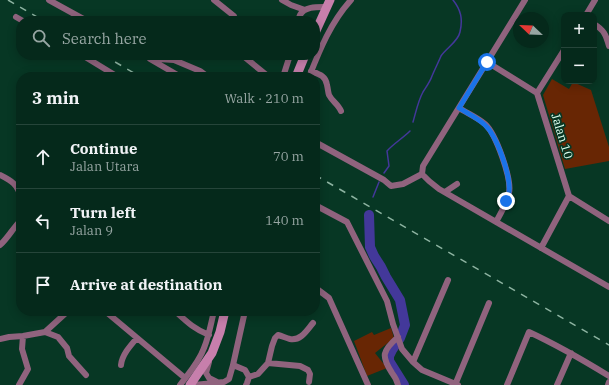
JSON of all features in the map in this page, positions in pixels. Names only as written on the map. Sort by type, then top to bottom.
[{"type":"street","points":[[49,0],[78,16]]},
{"type":"street","points":[[214,0],[234,16]]},
{"type":"street","points":[[282,0],[305,10]]},
{"type":"street","points":[[320,52],[335,20],[351,0]]},
{"type":"street","points":[[422,174],[423,166],[525,0]]},
{"type":"street","points":[[588,12],[596,0]]},
{"type":"street","points":[[300,16],[305,10],[317,6],[328,6],[320,23]]},
{"type":"street","points":[[597,26],[601,28],[609,46]]},
{"type":"street","points":[[487,62],[537,93],[561,55]]},
{"type":"street","points":[[90,60],[110,72]]},
{"type":"street","points":[[152,60],[172,72]]},
{"type":"street","points":[[174,60],[200,72]]},
{"type":"street","points":[[248,60],[263,72]]},
{"type":"street","points":[[285,72],[288,60]]},
{"type":"street","points":[[298,72],[303,60]]},
{"type":"street","points":[[311,72],[316,60]]},
{"type":"street","points":[[320,75],[327,83],[330,97],[341,111]]},
{"type":"street","name":"Jalan 10","points":[[537,93],[568,196]]},
{"type":"street","points":[[459,108],[484,124],[489,129],[504,160],[509,192],[503,209],[496,222]]},
{"type":"street","points":[[320,145],[384,180],[391,186],[403,184],[422,174]]},
{"type":"street","points":[[422,174],[445,192],[609,287]]},
{"type":"street","points":[[0,175],[10,180],[16,186]]},
{"type":"street","points":[[445,192],[457,184]]},
{"type":"street","points":[[541,248],[568,196],[609,221]]},
{"type":"street","points":[[320,207],[347,222],[387,301],[402,349],[422,370],[456,385],[489,303]]},
{"type":"street","points":[[0,245],[16,225]]},
{"type":"street","points":[[413,362],[448,280]]},
{"type":"street","points":[[320,291],[329,298],[368,385]]},
{"type":"street","points":[[44,332],[62,316]]},
{"type":"street","points":[[111,316],[188,382]]},
{"type":"street","points":[[181,316],[199,331],[209,335]]},
{"type":"street","points":[[188,382],[209,335],[213,316]]},
{"type":"street","points":[[219,383],[208,378],[206,373],[224,316]]},
{"type":"street","points":[[194,385],[208,385],[227,381],[229,379],[244,316]]},
{"type":"street","points":[[249,377],[258,374],[268,363],[272,346],[278,335],[298,339],[313,323]]},
{"type":"street","points":[[0,339],[44,332],[58,337],[67,348],[69,356],[86,375]]},
{"type":"street","points":[[507,385],[529,332],[571,352],[609,376]]},
{"type":"street","points":[[19,385],[28,369],[22,349],[22,336]]},
{"type":"street","points":[[397,385],[398,381],[386,363],[384,357],[389,345],[398,337]]},
{"type":"street","points":[[121,366],[122,358],[137,338]]},
{"type":"street","points":[[557,385],[571,352]]},
{"type":"street","points":[[180,385],[188,382],[212,353]]},
{"type":"street","points":[[268,363],[300,366],[308,370],[310,374],[309,382]]},
{"type":"street","points":[[233,365],[245,370],[249,377],[246,385]]},
{"type":"shaded area","points":[[552,79],[569,89],[572,84],[578,84],[591,90],[609,147],[609,161],[565,169],[543,95]]},
{"type":"shaded area","points":[[391,328],[394,338],[375,353],[387,368],[367,376],[354,341],[372,332],[374,335]]},
{"type":"waterway","points":[[413,122],[421,95],[441,56],[459,36],[461,15],[453,0]]},
{"type":"waterway","points":[[384,173],[389,166],[387,151],[410,131]]},
{"type":"waterway","points":[[373,197],[379,182]]},
{"type":"waterway","points":[[369,215],[370,247],[400,300],[405,325],[400,338],[389,356],[389,361],[404,385]]},
{"type":"railway","points":[[8,0],[35,16]]},
{"type":"railway","points":[[112,60],[132,72]]},
{"type":"railway","points":[[320,178],[609,345]]},
{"type":"route","points":[[487,62],[459,108],[484,124],[489,129],[504,160],[509,192],[506,201]]}]
